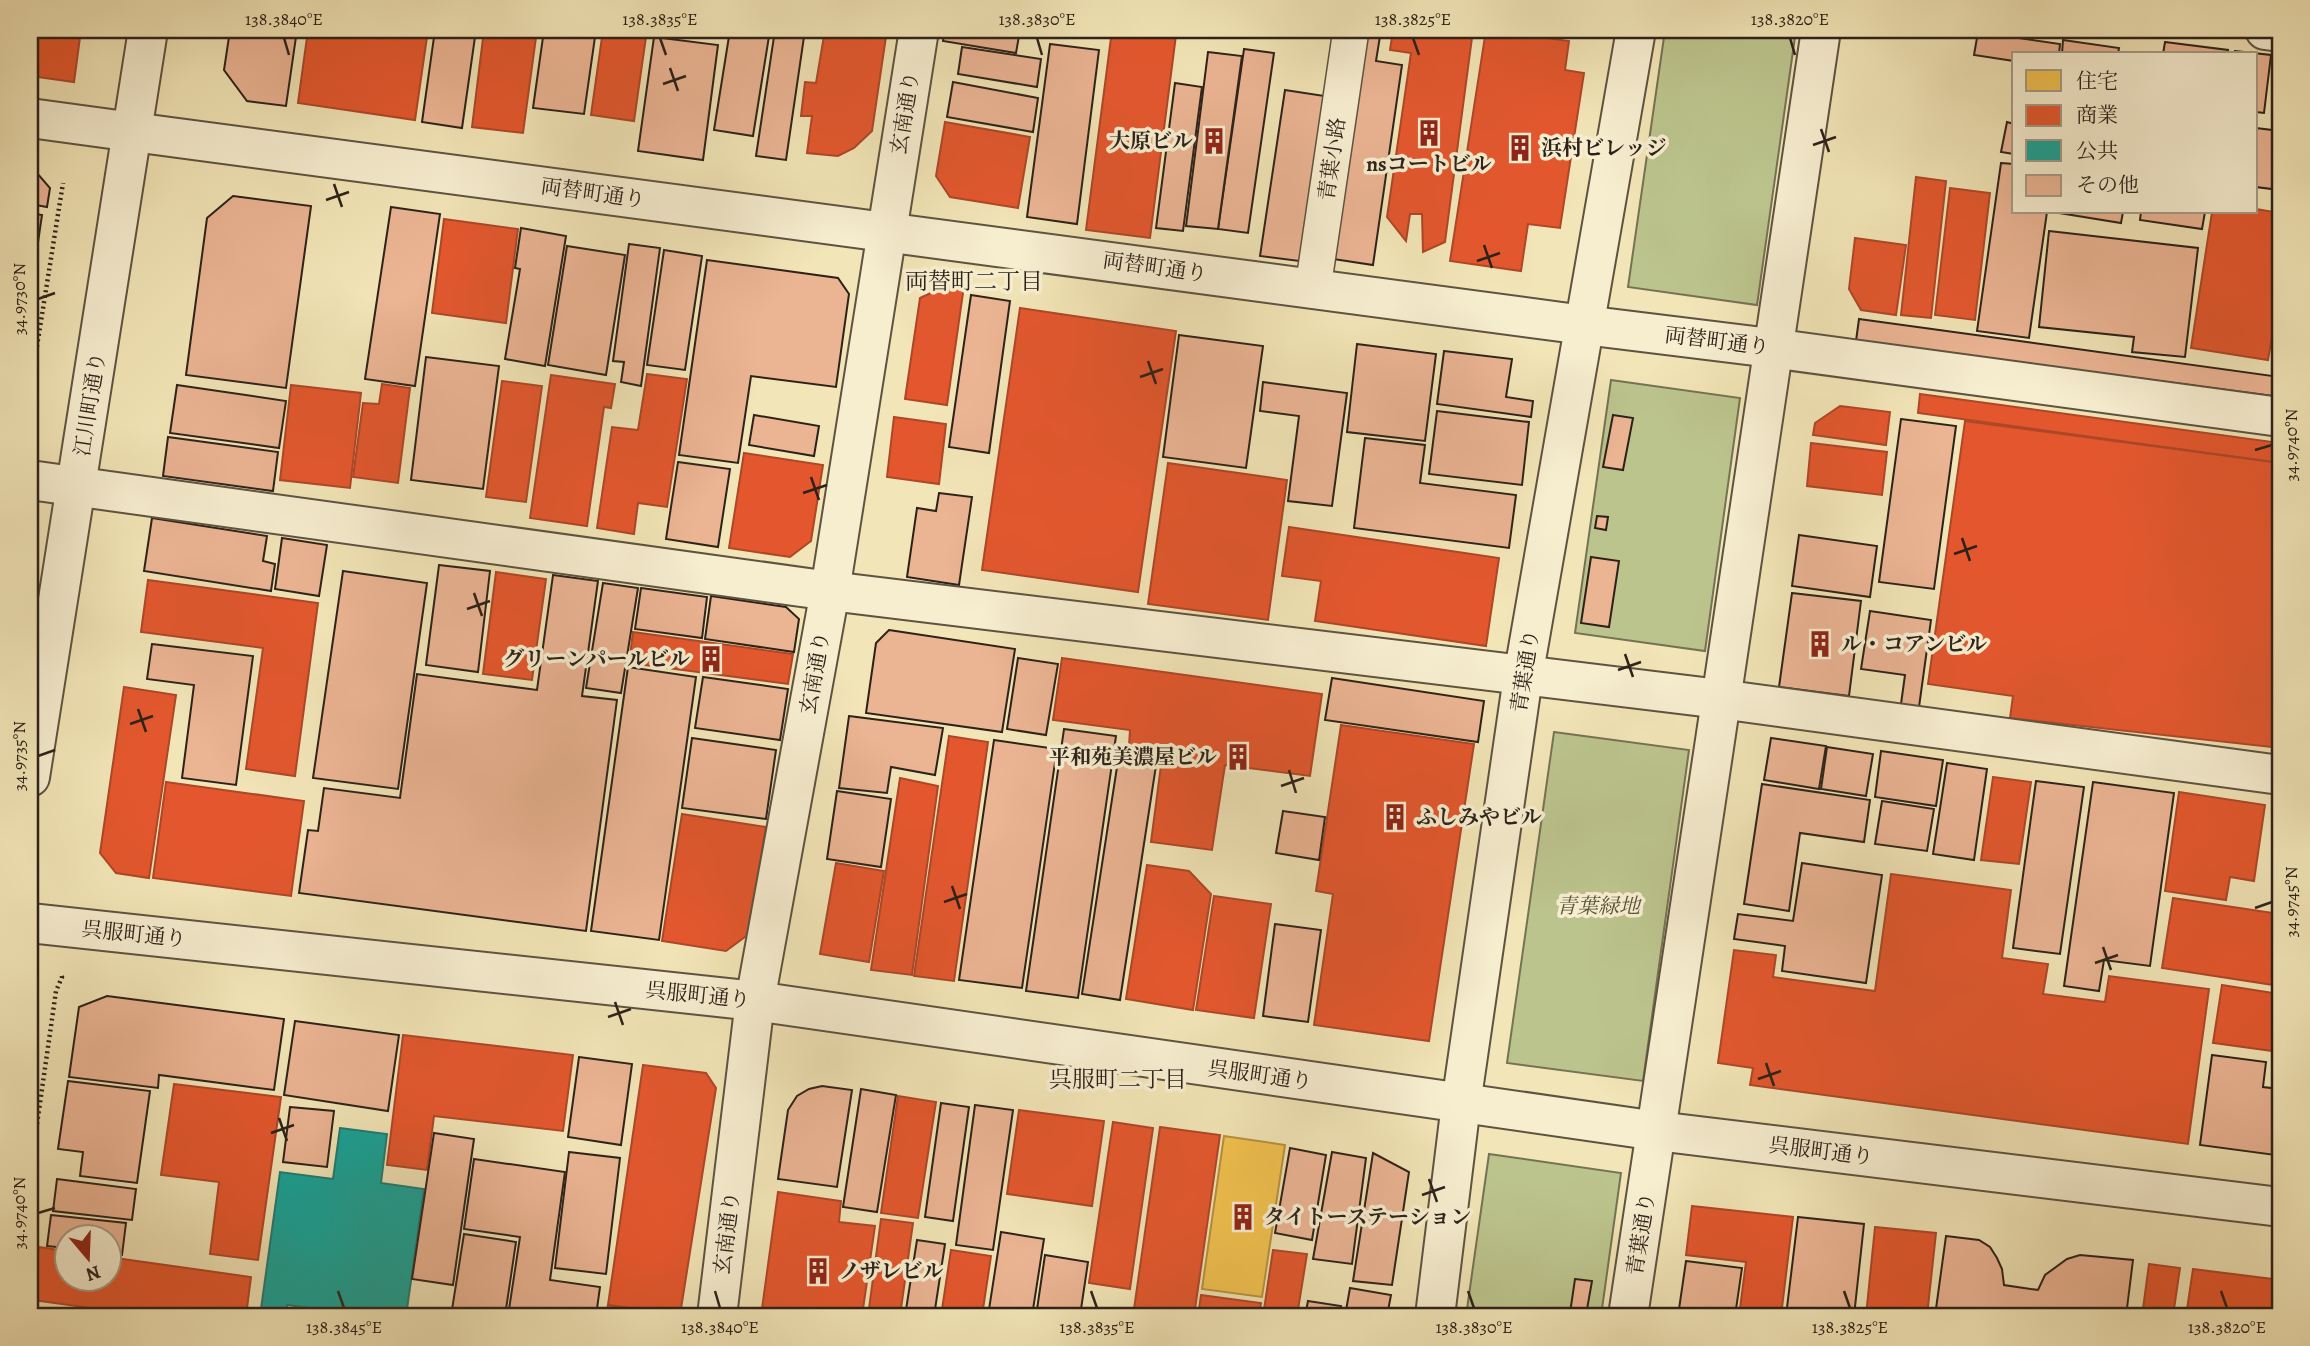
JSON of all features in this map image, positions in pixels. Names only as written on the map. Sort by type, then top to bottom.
[{"type":"street","name":"江川町通り","points":[[30,777],[148,30]]},
{"type":"street","name":"玄南通り","points":[[717,1316],[755,1001],[830,591],[919,30]]},
{"type":"street","name":"青葉小路","points":[[1313,288],[1351,30]]},
{"type":"street","name":"青葉通り","points":[[1435,1316],[1461,1104],[1523,677],[1636,30]]},
{"type":"street","name":"青葉通り","points":[[1628,1316],[1771,348],[1821,30]]},
{"type":"street","points":[[2265,30],[2280,32]]},
{"type":"street","name":"両替町通り","points":[[30,118],[2280,417]]},
{"type":"street","points":[[30,480],[830,591],[1720,699],[2280,775]]},
{"type":"street","name":"呉服町通り","points":[[30,923],[755,1001],[1657,1131],[2280,1207]]},
{"type":"path","points":[[30,390],[63,183]]},
{"type":"path","points":[[30,1173],[56,991],[62,977],[59,973],[71,970]]},
{"type":"green space","points":[[1665,30],[1796,30],[1757,305],[1628,287]]},
{"type":"green space","points":[[1611,380],[1740,398],[1705,651],[1575,633]]},
{"type":"green space","name":"青葉緑地","points":[[1554,732],[1689,750],[1643,1081],[1507,1063]]},
{"type":"green space","points":[[1489,1154],[1621,1173],[1601,1316],[1466,1316]]},
{"type":"building: 住宅","name":"タイトーステーション","points":[[1224,1136],[1285,1145],[1262,1297],[1202,1289]]},
{"type":"building: 商業","points":[[30,30],[81,30],[74,82],[30,76]]},
{"type":"building: 商業","points":[[308,30],[428,30],[415,120],[298,103]]},
{"type":"building: 商業","points":[[484,30],[537,30],[523,133],[472,127]]},
{"type":"building: 商業","points":[[603,30],[647,30],[634,121],[591,115]]},
{"type":"building: 商業","points":[[825,30],[887,30],[872,131],[854,148],[838,156],[807,153],[812,116],[801,116],[805,82],[816,83]]},
{"type":"building: 商業","points":[[1112,30],[1176,35],[1150,238],[1086,230]]},
{"type":"building: 商業","name":"nsコートビル","points":[[1393,30],[1473,30],[1445,242],[1423,252],[1422,214],[1410,214],[1406,241],[1387,217],[1411,53],[1390,50]]},
{"type":"building: 商業","name":"浜村ビレッジ","points":[[1486,30],[1569,41],[1565,70],[1584,73],[1560,228],[1528,224],[1521,271],[1450,261]]},
{"type":"building: 商業","points":[[2280,74],[2280,119],[2274,118]]},
{"type":"building: 商業","points":[[945,122],[1030,137],[1018,208],[950,197],[936,176]]},
{"type":"building: 商業","points":[[1916,177],[1946,181],[1931,318],[1901,315]]},
{"type":"building: 商業","points":[[1950,188],[1990,193],[1975,320],[1935,315]]},
{"type":"building: 商業","points":[[2258,209],[2280,213],[2280,290],[2268,360],[2191,348],[2212,214],[2258,214]]},
{"type":"building: 商業","points":[[444,219],[518,229],[506,323],[432,313]]},
{"type":"building: 商業","points":[[1855,238],[1906,245],[1896,315],[1861,310],[1849,289]]},
{"type":"building: 商業","points":[[948,285],[964,286],[947,405],[905,399],[920,298]]},
{"type":"building: 商業","points":[[1020,308],[1176,331],[1138,592],[982,570]]},
{"type":"building: 商業","points":[[647,374],[687,379],[667,507],[638,503],[634,534],[597,528],[612,427],[638,430]]},
{"type":"building: 商業","points":[[551,375],[615,384],[611,408],[604,407],[587,526],[530,518]]},
{"type":"building: 商業","points":[[502,381],[542,386],[526,502],[486,497]]},
{"type":"building: 商業","points":[[382,384],[410,388],[398,483],[353,477],[363,403],[379,404]]},
{"type":"building: 商業","points":[[291,385],[361,393],[350,488],[280,480]]},
{"type":"building: 商業","points":[[1920,394],[2280,443],[2280,463],[1918,413]]},
{"type":"building: 商業","points":[[1840,406],[1890,412],[1886,445],[1813,435],[1815,423]]},
{"type":"building: 商業","points":[[894,417],[946,424],[939,484],[887,477]]},
{"type":"building: 商業","points":[[1965,421],[2280,463],[2280,748],[2010,718],[2013,696],[1928,684]]},
{"type":"building: 商業","points":[[1811,443],[1887,452],[1882,495],[1807,486]]},
{"type":"building: 商業","points":[[744,453],[823,465],[811,541],[790,557],[729,548]]},
{"type":"building: 商業","points":[[1168,463],[1287,480],[1268,620],[1148,604]]},
{"type":"building: 商業","points":[[1289,527],[1499,558],[1486,646],[1315,621],[1321,581],[1282,576]]},
{"type":"building: 商業","points":[[496,572],[546,579],[532,680],[483,674]]},
{"type":"building: 商業","points":[[148,580],[318,603],[295,776],[246,769],[263,648],[141,632]]},
{"type":"building: 商業","name":"グリーンパールビル","points":[[633,632],[793,654],[788,684],[629,663]]},
{"type":"building: 商業","name":"平和苑美濃屋ビル","points":[[1062,658],[1322,694],[1310,776],[1225,765],[1212,850],[1151,842],[1163,750],[1129,746],[1130,730],[1053,720]]},
{"type":"building: 商業","points":[[124,687],[176,695],[149,878],[116,873],[100,853]]},
{"type":"building: 商業","name":"ふしみやビル","points":[[1341,725],[1474,744],[1429,1041],[1314,1025],[1333,894],[1316,891]]},
{"type":"building: 商業","points":[[949,736],[988,742],[954,981],[914,976]]},
{"type":"building: 商業","points":[[1993,777],[2031,782],[2019,864],[1981,860]]},
{"type":"building: 商業","points":[[900,778],[938,786],[912,975],[871,970]]},
{"type":"building: 商業","points":[[166,782],[304,801],[291,896],[153,878]]},
{"type":"building: 商業","points":[[2179,792],[2265,805],[2254,881],[2230,877],[2226,900],[2165,891]]},
{"type":"building: 商業","points":[[682,814],[766,827],[749,934],[726,951],[662,941]]},
{"type":"building: 商業","points":[[836,863],[884,871],[869,962],[820,954]]},
{"type":"building: 商業","points":[[1147,865],[1189,871],[1211,894],[1193,1010],[1126,999]]},
{"type":"building: 商業","points":[[1891,874],[2011,890],[2002,958],[2048,964],[2043,994],[2105,1002],[2109,976],[2209,989],[2188,1144],[1750,1085],[1753,1068],[1718,1063],[1734,950],[1776,955],[1773,977],[1875,991]]},
{"type":"building: 商業","points":[[1214,896],[1271,904],[1254,1018],[1196,1010]]},
{"type":"building: 商業","points":[[2173,898],[2280,914],[2280,986],[2162,968]]},
{"type":"building: 商業","points":[[2222,985],[2280,994],[2280,1052],[2213,1043]]},
{"type":"building: 商業","points":[[403,1035],[573,1055],[563,1131],[434,1116],[427,1170],[387,1165]]},
{"type":"building: 商業","points":[[643,1065],[706,1073],[716,1088],[680,1315],[608,1305]]},
{"type":"building: 商業","points":[[174,1084],[281,1097],[258,1260],[210,1254],[219,1182],[161,1175]]},
{"type":"building: 商業","points":[[898,1096],[936,1102],[918,1218],[881,1213]]},
{"type":"building: 商業","points":[[1019,1110],[1104,1121],[1092,1206],[1007,1194]]},
{"type":"building: 商業","points":[[1113,1122],[1153,1128],[1130,1289],[1089,1283]]},
{"type":"building: 商業","points":[[1160,1127],[1220,1135],[1194,1316],[1133,1316]]},
{"type":"building: 商業","name":"ノザレビル","points":[[778,1192],[841,1201],[839,1222],[875,1226],[862,1316],[761,1316]]},
{"type":"building: 商業","points":[[1692,1206],[1793,1217],[1781,1316],[1739,1316],[1746,1262],[1686,1255]]},
{"type":"building: 商業","points":[[881,1219],[913,1223],[900,1316],[868,1316]]},
{"type":"building: 商業","points":[[1875,1227],[1936,1233],[1927,1316],[1866,1316]]},
{"type":"building: 商業","points":[[39,1247],[52,1249],[52,1294],[122,1294],[122,1259],[251,1277],[246,1316],[149,1316],[32,1300]]},
{"type":"building: 商業","points":[[951,1250],[991,1256],[982,1316],[941,1316]]},
{"type":"building: 商業","points":[[1273,1250],[1307,1254],[1297,1316],[1263,1316]]},
{"type":"building: 商業","points":[[2149,1264],[2180,1268],[2173,1316],[2142,1316]]},
{"type":"building: 商業","points":[[2193,1269],[2280,1280],[2280,1316],[2186,1316]]},
{"type":"building: 商業","points":[[1201,1295],[1261,1303],[1259,1316],[1198,1316]]},
{"type":"building: 商業","points":[[608,1305],[673,1316],[606,1316]]},
{"type":"building: 公共","points":[[340,1128],[387,1134],[381,1183],[424,1189],[406,1316],[369,1316],[287,1305],[286,1316],[260,1316],[280,1172],[333,1179]]},
{"type":"building: その他","points":[[230,30],[297,30],[286,106],[247,101],[224,70]]},
{"type":"building: その他","points":[[435,30],[476,30],[462,128],[422,122]]},
{"type":"building: その他","points":[[544,30],[596,30],[584,114],[533,108]]},
{"type":"building: その他","points":[[688,30],[722,30],[722,34]]},
{"type":"building: その他","points":[[730,30],[770,30],[753,136],[714,130]]},
{"type":"building: その他","points":[[775,30],[805,30],[786,160],[756,156]]},
{"type":"building: その他","points":[[945,30],[1020,30],[1016,53],[943,41]]},
{"type":"building: その他","points":[[1353,30],[1381,30],[1376,61],[1402,65],[1373,265],[1320,257]]},
{"type":"building: その他","points":[[1552,30],[1590,30],[1589,35]]},
{"type":"building: その他","points":[[1978,32],[2060,44],[2059,52],[2012,52],[2012,61],[1974,55]]},
{"type":"building: その他","points":[[654,37],[718,45],[703,160],[638,151]]},
{"type":"building: その他","points":[[2063,40],[2119,48],[2118,52],[2062,52]]},
{"type":"building: その他","points":[[2165,42],[2228,50],[2228,52],[2163,52]]},
{"type":"building: その他","points":[[1050,44],[1099,50],[1077,224],[1027,217]]},
{"type":"building: その他","points":[[962,47],[1041,59],[1037,87],[958,74]]},
{"type":"building: その他","points":[[1244,49],[1274,53],[1248,233],[1218,229]]},
{"type":"building: その他","name":"大原ビル","points":[[1208,52],[1242,56],[1218,229],[1186,226]]},
{"type":"building: その他","points":[[2258,54],[2271,55],[2264,113],[2258,112]]},
{"type":"building: その他","points":[[953,82],[1038,98],[1033,132],[947,117]]},
{"type":"building: その他","points":[[1175,83],[1202,87],[1183,231],[1156,228]]},
{"type":"building: その他","points":[[1285,90],[1331,97],[1307,262],[1260,256]]},
{"type":"building: その他","points":[[2007,122],[2012,123],[2012,154],[2001,152]]},
{"type":"building: その他","points":[[2258,128],[2280,131],[2280,190],[2258,187]]},
{"type":"building: その他","points":[[2001,163],[2012,164],[2012,214],[2047,214],[2029,338],[1977,331]]},
{"type":"building: その他","points":[[30,165],[50,188],[47,207],[30,204]]},
{"type":"building: その他","points":[[233,196],[311,206],[286,388],[186,375],[207,218]]},
{"type":"building: その他","points":[[391,207],[440,214],[415,386],[365,379]]},
{"type":"building: その他","points":[[30,213],[42,215],[30,297]]},
{"type":"building: その他","points":[[2065,214],[2123,214],[2121,223]]},
{"type":"building: その他","points":[[2141,214],[2205,214],[2202,229],[2140,220]]},
{"type":"building: その他","points":[[521,228],[566,236],[545,366],[505,359],[520,269],[515,268]]},
{"type":"building: その他","points":[[2049,231],[2198,248],[2185,357],[2132,352],[2134,337],[2039,327]]},
{"type":"building: その他","points":[[629,244],[660,248],[641,386],[621,382],[624,362],[613,361]]},
{"type":"building: その他","points":[[567,246],[625,255],[606,375],[548,365]]},
{"type":"building: その他","points":[[664,250],[702,256],[685,370],[647,365]]},
{"type":"building: その他","points":[[707,260],[838,278],[849,294],[836,387],[751,376],[738,463],[679,455]]},
{"type":"building: その他","points":[[971,295],[1010,301],[989,453],[949,447]]},
{"type":"building: その他","points":[[1859,319],[2280,377],[2280,397],[1856,341]]},
{"type":"building: その他","points":[[1179,335],[1263,346],[1246,468],[1163,457]]},
{"type":"building: その他","points":[[1357,344],[1436,354],[1425,441],[1347,432]]},
{"type":"building: その他","points":[[1444,351],[1512,359],[1506,397],[1533,401],[1531,417],[1437,404]]},
{"type":"building: その他","points":[[426,357],[499,366],[483,489],[411,480]]},
{"type":"building: その他","points":[[1263,382],[1347,393],[1332,506],[1288,501],[1299,416],[1260,411]]},
{"type":"building: その他","points":[[177,385],[286,401],[279,448],[170,433]]},
{"type":"building: その他","points":[[1437,411],[1529,422],[1522,485],[1429,474]]},
{"type":"building: その他","points":[[754,415],[819,426],[814,456],[749,445]]},
{"type":"building: その他","points":[[1613,415],[1633,418],[1623,470],[1603,467]]},
{"type":"building: その他","points":[[1901,419],[1956,426],[1934,589],[1879,582]]},
{"type":"building: その他","points":[[168,437],[278,452],[273,491],[163,476]]},
{"type":"building: その他","points":[[1365,438],[1425,445],[1420,483],[1516,495],[1509,548],[1354,528]]},
{"type":"building: その他","points":[[678,462],[730,469],[718,547],[666,539]]},
{"type":"building: その他","points":[[939,493],[972,497],[959,585],[907,577],[917,508],[936,511]]},
{"type":"building: その他","points":[[1597,516],[1608,517],[1606,530],[1595,528]]},
{"type":"building: その他","points":[[152,518],[267,536],[263,561],[275,564],[271,591],[144,571]]},
{"type":"building: その他","points":[[1799,535],[1877,546],[1870,597],[1792,586]]},
{"type":"building: その他","points":[[282,538],[327,545],[319,596],[275,589]]},
{"type":"building: その他","points":[[1591,557],[1619,561],[1609,627],[1581,623]]},
{"type":"building: その他","points":[[439,565],[490,571],[478,672],[426,665]]},
{"type":"building: その他","points":[[343,571],[427,583],[398,789],[313,778]]},
{"type":"building: その他","points":[[553,575],[598,581],[582,696],[617,700],[586,931],[299,893],[308,830],[318,831],[324,788],[400,798],[417,674],[537,690]]},
{"type":"building: その他","points":[[603,583],[638,588],[621,693],[586,688]]},
{"type":"building: その他","points":[[641,588],[707,597],[702,638],[635,629]]},
{"type":"building: その他","name":"ル・コアンビル","points":[[1792,593],[1861,601],[1849,696],[1779,687]]},
{"type":"building: その他","points":[[711,596],[786,607],[799,619],[794,652],[705,639]]},
{"type":"building: その他","points":[[1870,611],[1931,620],[1919,707],[1901,704],[1905,675],[1861,669]]},
{"type":"building: その他","points":[[889,630],[1015,649],[1002,732],[866,713],[876,643]]},
{"type":"building: その他","points":[[152,644],[253,656],[236,785],[182,778],[194,685],[147,679]]},
{"type":"building: その他","points":[[1018,658],[1058,664],[1046,735],[1007,729]]},
{"type":"building: その他","points":[[628,667],[696,677],[659,940],[591,931]]},
{"type":"building: その他","points":[[703,677],[788,689],[780,740],[695,728]]},
{"type":"building: その他","points":[[1332,678],[1484,701],[1478,742],[1325,720]]},
{"type":"building: その他","points":[[849,716],[943,728],[935,775],[891,767],[887,793],[839,788]]},
{"type":"building: その他","points":[[1064,729],[1116,736],[1078,998],[1026,991]]},
{"type":"building: その他","points":[[692,738],[776,750],[766,819],[682,808]]},
{"type":"building: その他","points":[[1771,738],[1826,746],[1819,789],[1764,780]]},
{"type":"building: その他","points":[[994,740],[1057,749],[1022,988],[959,980]]},
{"type":"building: その他","points":[[1827,747],[1873,754],[1866,796],[1821,789]]},
{"type":"building: その他","points":[[1881,751],[1943,760],[1936,806],[1875,797]]},
{"type":"building: その他","points":[[1119,754],[1157,759],[1120,1000],[1082,994]]},
{"type":"building: その他","points":[[1947,763],[1987,769],[1974,860],[1933,854]]},
{"type":"building: その他","points":[[2036,781],[2084,787],[2060,954],[2013,948]]},
{"type":"building: その他","points":[[2093,782],[2174,793],[2150,966],[2104,960],[2099,991],[2064,986]]},
{"type":"building: その他","points":[[1762,784],[1870,800],[1864,842],[1800,833],[1789,911],[1744,904]]},
{"type":"building: その他","points":[[837,791],[891,799],[881,867],[827,859]]},
{"type":"building: その他","points":[[1882,801],[1934,809],[1927,851],[1875,844]]},
{"type":"building: その他","points":[[1283,811],[1325,817],[1319,860],[1276,853]]},
{"type":"building: その他","points":[[1802,863],[1882,875],[1866,983],[1782,971],[1785,946],[1734,939],[1738,914],[1793,921]]},
{"type":"building: その他","points":[[1275,924],[1321,930],[1308,1022],[1263,1016]]},
{"type":"building: その他","points":[[107,996],[284,1019],[274,1090],[159,1075],[158,1088],[69,1077],[79,1007]]},
{"type":"building: その他","points":[[295,1021],[399,1035],[388,1111],[284,1095]]},
{"type":"building: その他","points":[[2212,1055],[2266,1062],[2263,1087],[2280,1089],[2280,1118],[2275,1155],[2200,1145]]},
{"type":"building: その他","points":[[579,1057],[632,1064],[621,1145],[568,1137]]},
{"type":"building: その他","points":[[68,1081],[150,1091],[137,1183],[80,1176],[83,1152],[58,1149]]},
{"type":"building: その他","points":[[822,1086],[852,1090],[837,1187],[778,1179],[788,1110],[797,1096]]},
{"type":"building: その他","points":[[861,1089],[896,1095],[877,1212],[843,1207]]},
{"type":"building: その他","points":[[941,1103],[969,1107],[953,1221],[925,1217]]},
{"type":"building: その他","points":[[975,1105],[1013,1110],[993,1250],[956,1245]]},
{"type":"building: その他","points":[[290,1107],[334,1111],[327,1167],[283,1162]]},
{"type":"building: その他","points":[[434,1133],[474,1139],[453,1285],[412,1279]]},
{"type":"building: その他","points":[[1290,1148],[1326,1155],[1312,1240],[1275,1233]]},
{"type":"building: その他","points":[[569,1152],[620,1158],[606,1274],[555,1268]]},
{"type":"building: その他","points":[[1332,1152],[1366,1158],[1352,1264],[1313,1259]]},
{"type":"building: その他","points":[[1373,1153],[1409,1172],[1392,1285],[1353,1281]]},
{"type":"building: その他","points":[[474,1159],[565,1172],[550,1280],[600,1287],[596,1316],[508,1316],[520,1237],[464,1229]]},
{"type":"building: その他","points":[[57,1179],[136,1189],[132,1220],[53,1211]]},
{"type":"building: その他","points":[[51,1215],[126,1223],[122,1255],[122,1224],[52,1224],[52,1247],[47,1246]]},
{"type":"building: その他","points":[[1798,1217],[1864,1224],[1854,1316],[1786,1316]]},
{"type":"building: その他","points":[[1001,1232],[1044,1239],[1032,1316],[988,1316]]},
{"type":"building: その他","points":[[464,1234],[516,1242],[505,1316],[451,1316]]},
{"type":"building: その他","points":[[1946,1236],[1979,1240],[1990,1247],[1997,1258],[2004,1285],[2038,1290],[2045,1275],[2067,1259],[2080,1255],[2133,1260],[2126,1316],[1935,1316]]},
{"type":"building: その他","points":[[917,1240],[945,1244],[934,1316],[905,1316]]},
{"type":"building: その他","points":[[1045,1255],[1088,1262],[1080,1316],[1036,1316]]},
{"type":"building: その他","points":[[1686,1261],[1742,1268],[1735,1316],[1678,1316]]},
{"type":"building: その他","points":[[1575,1279],[1592,1281],[1586,1315],[1570,1313]]},
{"type":"building: その他","points":[[1350,1288],[1391,1295],[1387,1316],[1345,1316]]},
{"type":"building: その他","points":[[1308,1301],[1341,1306],[1340,1316],[1305,1316]]},
{"type":"place","name":"nsコートビル","points":[[1429,133]]},
{"type":"place","name":"大原ビル","points":[[1214,141]]},
{"type":"place","name":"浜村ビレッジ","points":[[1520,148]]},
{"type":"place","name":"ル・コアンビル","points":[[1820,644]]},
{"type":"place","name":"グリーンパールビル","points":[[711,659]]},
{"type":"place","name":"平和苑美濃屋ビル","points":[[1238,757]]},
{"type":"place","name":"ふしみやビル","points":[[1395,817]]},
{"type":"place","name":"タイトーステーション","points":[[1243,1217]]},
{"type":"place","name":"ノザレビル","points":[[818,1271]]},
{"type":"district","name":"両替町二丁目","points":[[974,281]]},
{"type":"district","name":"呉服町二丁目","points":[[1118,1079]]}]
